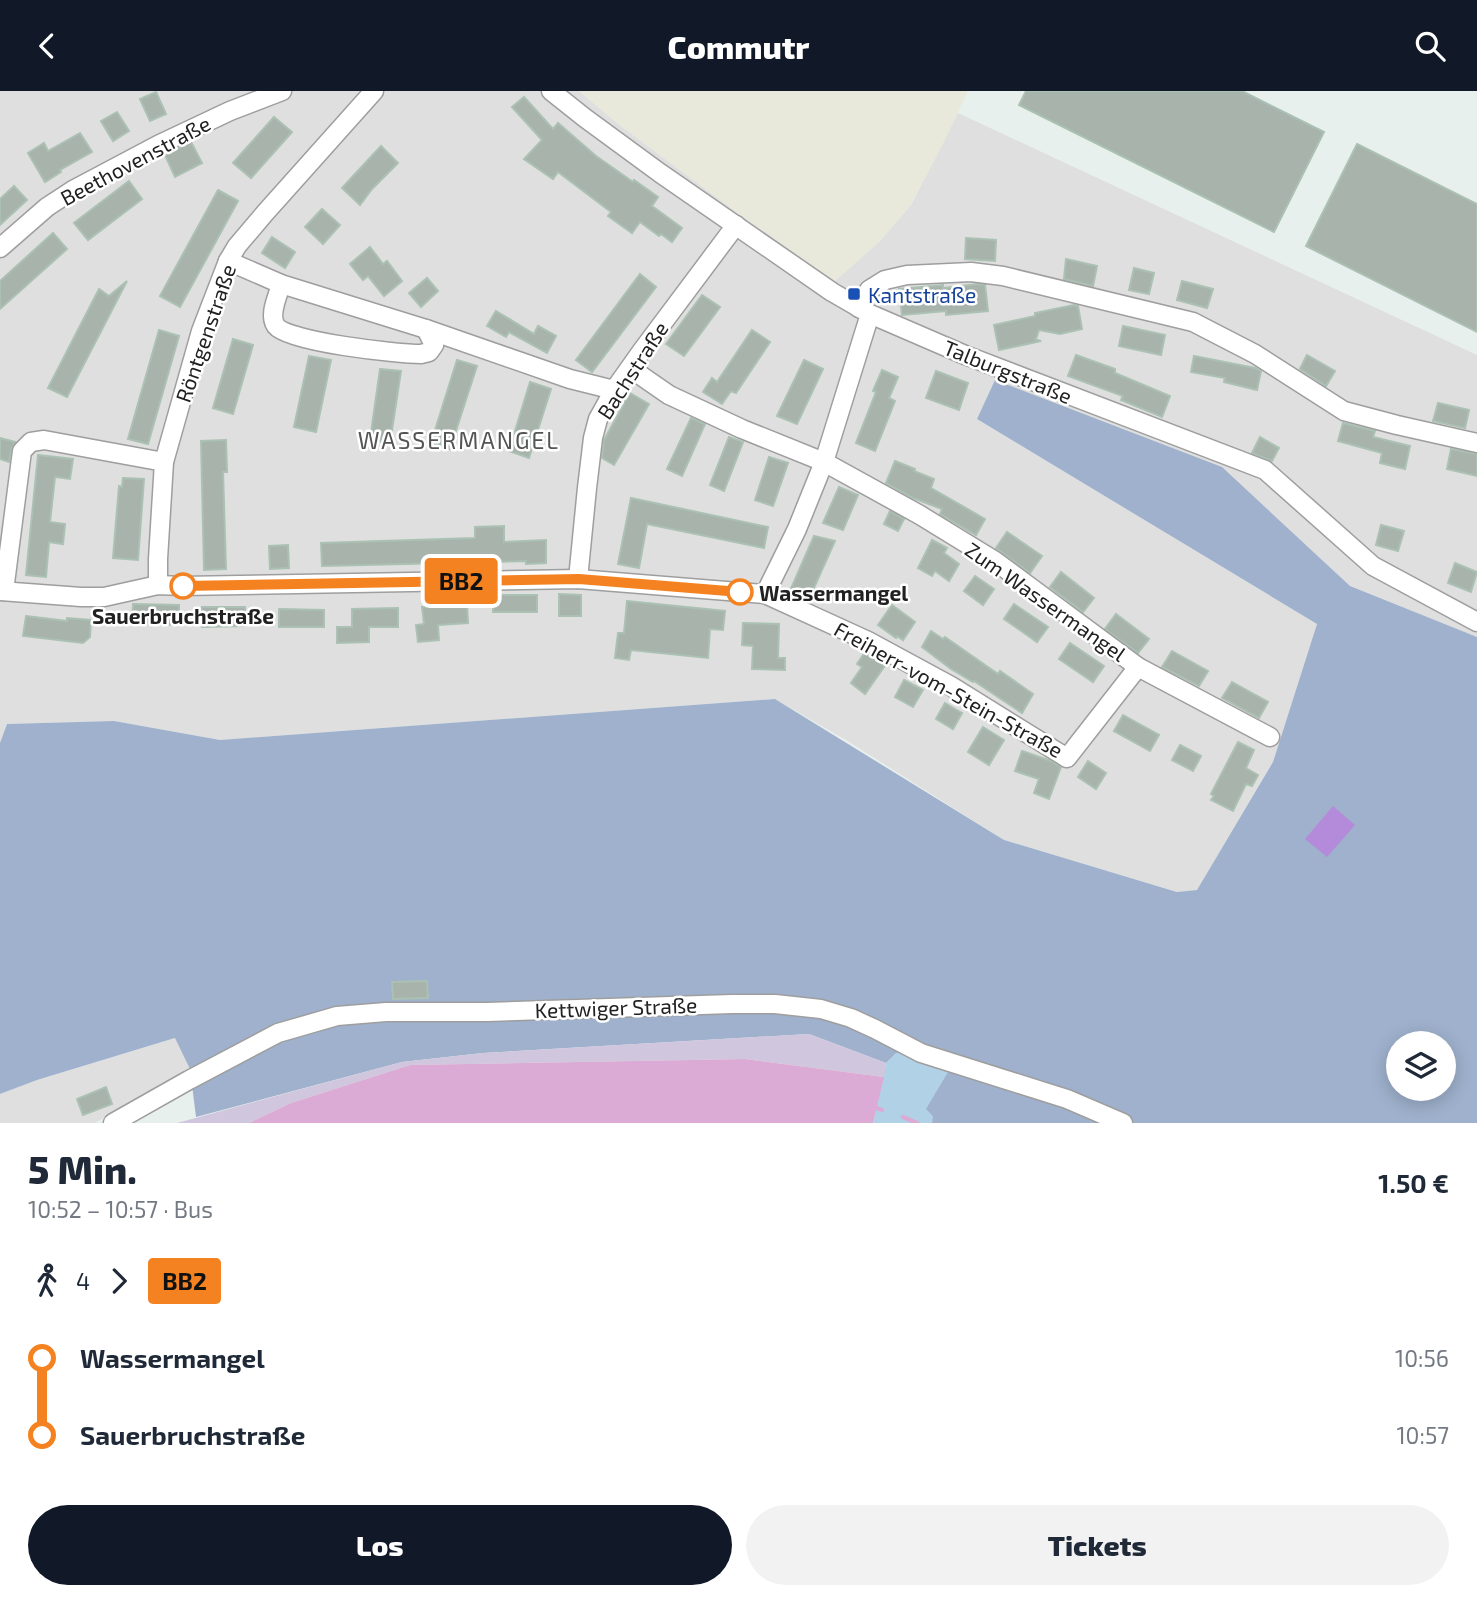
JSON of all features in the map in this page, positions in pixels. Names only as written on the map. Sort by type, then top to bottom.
[{"type":"street","name":"Beethovenstraße","points":[[0,248],[47,207],[73,190],[158,145],[230,111],[282,91]]},
{"type":"street","name":"Röntgenstraße","points":[[158,585],[164,462],[201,331],[228,261],[265,213],[374,91]]},
{"type":"street","name":"Talburgstraße","points":[[551,91],[660,173],[832,292],[864,311],[965,355],[1265,470],[1373,566],[1477,622]]},
{"type":"street","name":"Bachstraße","points":[[579,579],[587,488],[598,419],[614,390],[736,225]]},
{"type":"street","points":[[228,261],[281,284],[570,379],[614,390]]},
{"type":"street","points":[[164,462],[44,440],[31,442],[22,451],[2,591],[104,597],[158,585],[579,579],[765,594],[797,529],[824,463],[869,290],[885,280],[906,275],[971,272],[1003,277],[1193,322],[1255,354],[1344,411],[1477,443]]},
{"type":"street","points":[[281,284],[273,313],[274,324],[290,335],[358,349],[421,354],[429,352],[434,345],[426,330]]},
{"type":"street","name":"Zum Wassermangel","points":[[630,368],[669,395],[824,463],[920,515],[995,561],[1138,667],[1270,737]]},
{"type":"street","name":"Freiherr-vom-Stein-Straße","points":[[765,594],[868,641],[951,686],[1067,758],[1138,667]]},
{"type":"street","name":"Kettwiger Straße","points":[[113,1123],[278,1033],[337,1016],[386,1012],[487,1012],[732,1004],[801,1006],[831,1012],[876,1029],[921,1053],[1067,1098],[1123,1123]]},
{"type":"shaded area","points":[[0,91],[579,91],[617,123],[739,214],[835,281],[880,241],[911,205],[958,113],[1477,355],[1477,637],[1350,586],[1221,467],[995,381],[977,419],[1317,624],[1273,762],[1197,890],[1178,892],[1004,840],[846,740],[775,699],[220,740],[114,721],[7,724],[0,743]]},
{"type":"shaded area","points":[[579,91],[968,91],[910,206],[880,241],[835,281],[739,214],[617,123]]},
{"type":"shaded area","points":[[995,380],[1222,467],[1350,586],[1477,637],[1477,1123],[932,1123],[933,1116],[926,1109],[949,1070],[918,1054],[896,1053],[886,1063],[809,1034],[483,1053],[402,1062],[196,1117],[190,1069],[175,1038],[0,1094],[0,743],[7,724],[114,721],[220,740],[775,699],[1004,840],[1177,892],[1197,890],[1273,762],[1317,624],[977,419]]},
{"type":"shaded area","points":[[1333,806],[1355,825],[1327,857],[1305,839]]},
{"type":"shaded area","points":[[809,1034],[886,1063],[884,1077],[745,1059],[410,1065],[291,1103],[249,1123],[177,1123],[402,1062],[483,1053]]},
{"type":"shaded area","points":[[176,1038],[190,1069],[95,1123],[0,1123],[0,1094],[37,1080]]},
{"type":"shaded area","points":[[896,1053],[918,1054],[949,1070],[927,1108],[934,1116],[932,1123],[873,1123],[886,1063]]},
{"type":"shaded area","points":[[745,1059],[884,1077],[873,1123],[249,1123],[291,1103],[410,1065]]},
{"type":"building","points":[[1026,91],[1242,91],[1324,132],[1274,232],[1019,105]]},
{"type":"building","points":[[156,92],[166,114],[150,121],[140,99]]},
{"type":"building","points":[[524,97],[553,129],[558,123],[596,156],[658,197],[652,206],[682,228],[672,242],[640,222],[632,233],[608,216],[611,212],[558,172],[553,179],[524,159],[542,140],[512,107]]},
{"type":"building","points":[[117,112],[129,131],[113,141],[101,121]]},
{"type":"building","points":[[274,117],[292,132],[251,178],[233,163]]},
{"type":"building","points":[[80,133],[92,152],[45,182],[28,153],[44,143],[48,151]]},
{"type":"building","points":[[191,142],[202,163],[175,177],[165,155]]},
{"type":"building","points":[[1357,144],[1477,204],[1477,332],[1306,246]]},
{"type":"building","points":[[381,146],[398,163],[360,205],[342,188]]},
{"type":"building","points":[[129,181],[142,199],[88,240],[74,223]]},
{"type":"building","points":[[14,186],[27,200],[0,225],[0,199]]},
{"type":"building","points":[[218,190],[238,201],[180,307],[160,296]]},
{"type":"building","points":[[322,209],[340,225],[323,244],[305,227]]},
{"type":"building","points":[[53,233],[67,249],[0,309],[0,281]]},
{"type":"building","points":[[272,237],[295,252],[285,268],[262,253]]},
{"type":"building","points":[[966,238],[996,240],[995,261],[965,259]]},
{"type":"building","points":[[370,247],[383,264],[387,261],[402,281],[384,296],[368,276],[363,280],[350,264]]},
{"type":"building","points":[[1066,259],[1097,266],[1093,286],[1064,279]]},
{"type":"building","points":[[1134,268],[1154,273],[1149,294],[1129,290]]},
{"type":"building","points":[[640,274],[656,287],[592,372],[576,360]]},
{"type":"building","points":[[427,278],[438,291],[421,307],[409,293]]},
{"type":"building","points":[[127,281],[67,397],[48,388],[99,289],[109,296]]},
{"type":"building","points":[[1182,281],[1213,289],[1207,308],[1177,300]]},
{"type":"building","points":[[985,285],[988,311],[902,315],[899,289]]},
{"type":"building","points":[[702,295],[720,307],[684,356],[666,344]]},
{"type":"building","points":[[1078,306],[1082,329],[1060,334],[1039,330],[1034,339],[1041,341],[999,350],[994,325]]},
{"type":"building","points":[[496,311],[534,334],[538,326],[556,336],[547,353],[509,332],[506,337],[487,326]]},
{"type":"building","points":[[1123,326],[1165,335],[1161,355],[1119,346]]},
{"type":"building","points":[[159,330],[179,336],[148,444],[128,439]]},
{"type":"building","points":[[752,330],[770,342],[736,393],[731,391],[722,404],[703,392],[712,378],[717,382]]},
{"type":"building","points":[[233,339],[253,345],[233,414],[213,408]]},
{"type":"building","points":[[1076,355],[1115,369],[1115,373],[1170,396],[1162,417],[1121,400],[1123,396],[1068,376]]},
{"type":"building","points":[[1307,355],[1335,371],[1326,386],[1300,369]]},
{"type":"building","points":[[309,356],[331,360],[316,432],[294,427]]},
{"type":"building","points":[[1194,356],[1261,371],[1257,390],[1224,382],[1225,378],[1191,372]]},
{"type":"building","points":[[457,360],[477,366],[450,449],[431,443]]},
{"type":"building","points":[[804,360],[823,369],[797,424],[777,416]]},
{"type":"building","points":[[380,369],[401,371],[390,443],[370,440]]},
{"type":"building","points":[[882,370],[898,377],[889,398],[895,401],[875,451],[856,443]]},
{"type":"building","points":[[936,371],[968,383],[959,410],[926,398]]},
{"type":"building","points":[[530,382],[551,389],[529,458],[509,451]]},
{"type":"building","points":[[630,393],[649,404],[614,465],[602,458],[604,440]]},
{"type":"building","points":[[1438,403],[1469,410],[1465,428],[1433,421]]},
{"type":"building","points":[[691,418],[705,424],[682,476],[667,469]]},
{"type":"building","points":[[1343,423],[1375,431],[1373,437],[1410,446],[1405,469],[1380,463],[1382,453],[1338,441]]},
{"type":"building","points":[[729,437],[743,442],[724,491],[710,485]]},
{"type":"building","points":[[1260,437],[1279,448],[1272,461],[1252,453]]},
{"type":"building","points":[[0,438],[15,442],[9,462],[0,459]]},
{"type":"building","points":[[226,440],[227,472],[223,472],[226,569],[204,570],[201,441]]},
{"type":"building","points":[[1451,449],[1477,454],[1477,476],[1447,469]]},
{"type":"building","points":[[38,455],[73,459],[70,479],[55,477],[50,522],[65,524],[63,544],[49,542],[46,577],[26,575]]},
{"type":"building","points":[[769,457],[788,463],[773,506],[755,500]]},
{"type":"building","points":[[895,461],[934,479],[931,488],[985,519],[976,535],[940,514],[942,509],[913,498],[886,483]]},
{"type":"building","points":[[123,478],[144,479],[138,560],[113,558],[119,486],[122,487]]},
{"type":"building","points":[[839,487],[858,495],[843,530],[823,523]]},
{"type":"building","points":[[631,498],[768,527],[764,548],[647,524],[639,568],[618,564]]},
{"type":"building","points":[[890,511],[904,519],[898,531],[884,524]]},
{"type":"building","points":[[1381,525],[1404,531],[1398,551],[1376,545]]},
{"type":"building","points":[[504,526],[504,542],[546,540],[546,563],[526,564],[526,561],[322,566],[321,543],[475,538],[475,527]]},
{"type":"building","points":[[1007,532],[1042,556],[1030,573],[996,548]]},
{"type":"building","points":[[814,536],[835,541],[809,599],[790,591]]},
{"type":"building","points":[[932,540],[947,548],[944,553],[959,564],[949,581],[935,571],[932,576],[918,568]]},
{"type":"building","points":[[288,545],[289,568],[270,569],[269,546]]},
{"type":"building","points":[[1455,563],[1477,572],[1471,592],[1448,583]]},
{"type":"building","points":[[1061,572],[1094,598],[1083,612],[1050,587]]},
{"type":"building","points":[[975,576],[994,589],[983,605],[964,591]]},
{"type":"building","points":[[559,594],[581,595],[581,616],[559,616]]},
{"type":"building","points":[[493,595],[537,595],[537,612],[493,612]]},
{"type":"building","points":[[627,601],[725,611],[723,630],[710,629],[708,658],[631,650],[629,660],[615,658],[618,633],[624,633]]},
{"type":"building","points":[[133,604],[179,605],[179,625],[132,624]]},
{"type":"building","points":[[467,604],[468,623],[438,625],[439,640],[418,642],[416,625],[424,624],[422,607]]},
{"type":"building","points":[[1014,604],[1048,627],[1037,642],[1004,619]]},
{"type":"building","points":[[892,605],[915,622],[903,640],[878,625]]},
{"type":"building","points":[[202,607],[245,607],[245,626],[202,627]]},
{"type":"building","points":[[398,608],[398,627],[369,627],[369,642],[337,643],[337,627],[352,627],[352,609]]},
{"type":"building","points":[[279,609],[324,610],[324,627],[279,627]]},
{"type":"building","points":[[1116,614],[1149,639],[1138,653],[1105,629]]},
{"type":"building","points":[[26,616],[67,621],[67,618],[91,620],[90,637],[83,643],[23,636]]},
{"type":"building","points":[[743,623],[779,624],[778,658],[785,658],[785,670],[752,669],[753,646],[742,645]]},
{"type":"building","points":[[931,631],[943,639],[945,637],[998,674],[1000,671],[1033,694],[1022,713],[951,669],[922,647]]},
{"type":"building","points":[[1070,643],[1104,666],[1093,682],[1059,659]]},
{"type":"building","points":[[1172,651],[1208,671],[1199,686],[1162,667]]},
{"type":"building","points":[[865,652],[886,664],[865,694],[851,683],[862,667],[857,664]]},
{"type":"building","points":[[904,680],[923,690],[913,707],[895,697]]},
{"type":"building","points":[[1232,682],[1268,702],[1259,718],[1222,698]]},
{"type":"building","points":[[945,703],[962,713],[953,729],[936,719]]},
{"type":"building","points":[[1123,715],[1159,735],[1150,751],[1114,731]]},
{"type":"building","points":[[983,727],[1004,740],[989,765],[968,752]]},
{"type":"building","points":[[1238,742],[1254,750],[1246,768],[1258,775],[1252,786],[1246,784],[1233,811],[1211,800],[1214,796],[1211,794]]},
{"type":"building","points":[[1180,745],[1201,756],[1193,771],[1172,760]]},
{"type":"building","points":[[1022,751],[1061,767],[1049,799],[1034,793],[1039,779],[1015,771]]},
{"type":"building","points":[[1088,761],[1106,773],[1096,789],[1078,777]]},
{"type":"building","points":[[427,981],[428,998],[393,999],[392,982]]},
{"type":"building","points":[[106,1087],[112,1104],[83,1115],[77,1099]]},
{"type":"waterway","points":[[871,1106],[882,1110]]},
{"type":"waterway","points":[[903,1117],[917,1123]]},
{"type":"bus line","name":"BB2","points":[[183,586],[579,579],[740,592]]},
{"type":"place","name":"Kantstraße","points":[[854,294]]},
{"type":"place","name":"Sauerbruchstraße","points":[[183,586]]},
{"type":"place","name":"Wassermangel","points":[[740,592]]},
{"type":"district","name":"WASSERMANGEL","points":[[459,440]]}]
